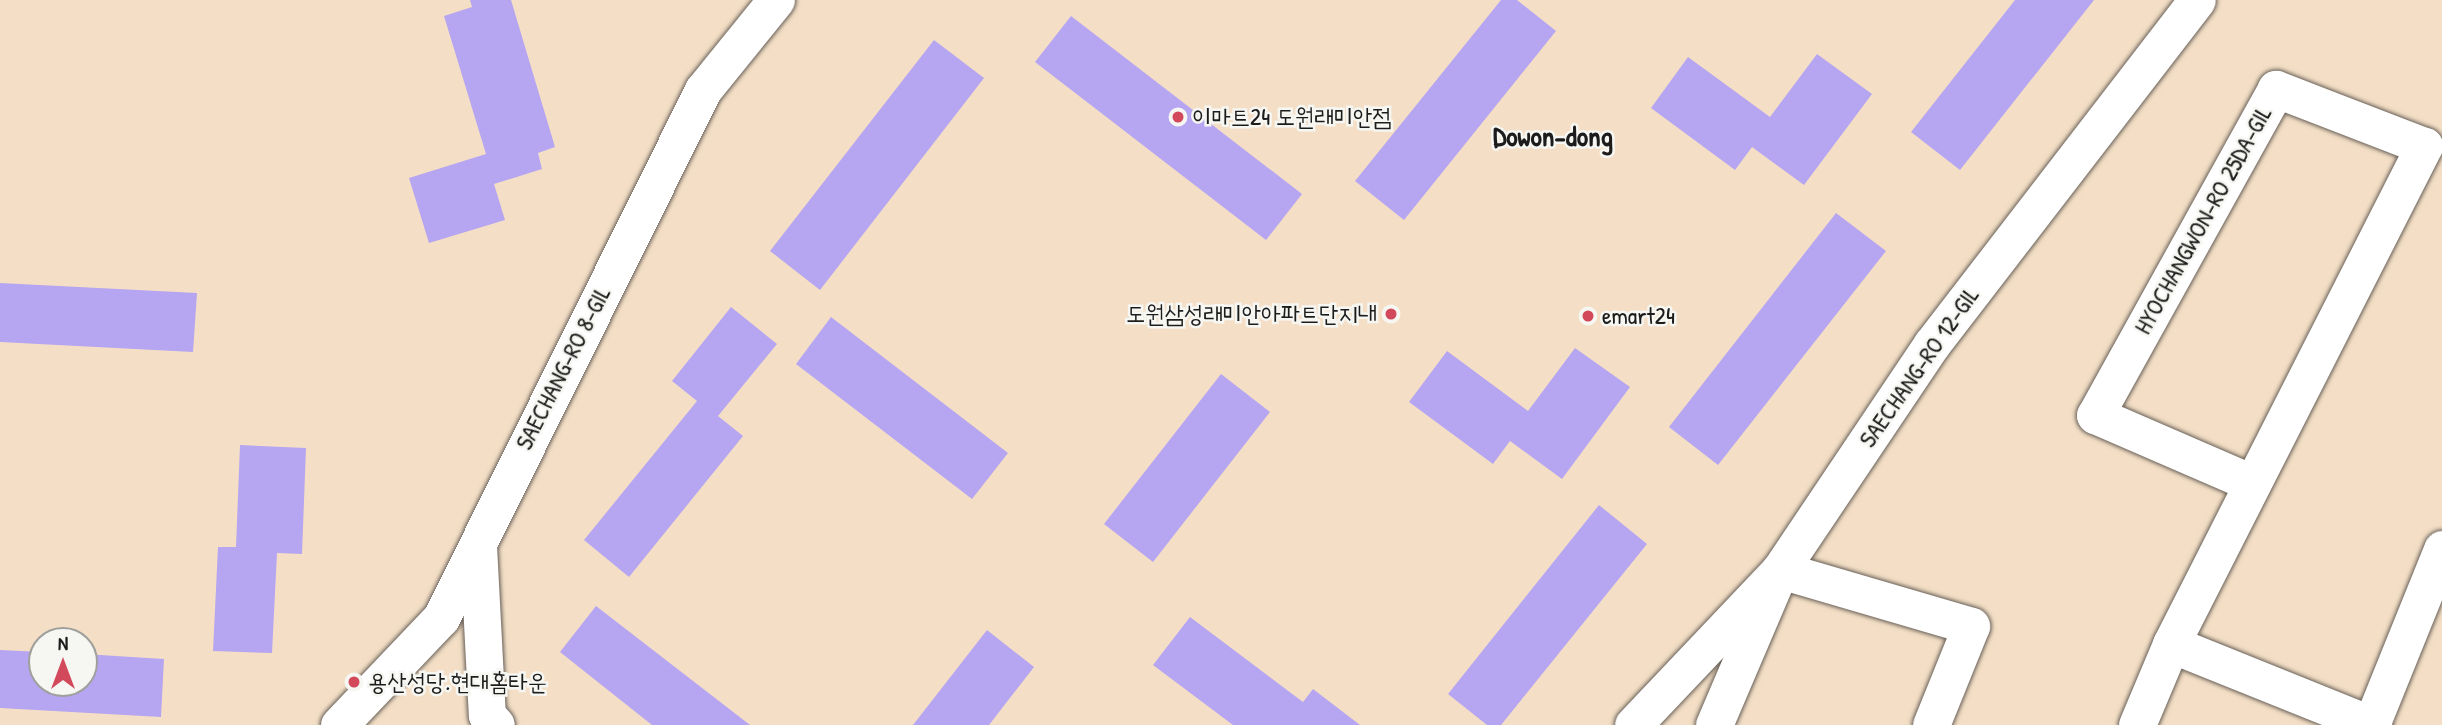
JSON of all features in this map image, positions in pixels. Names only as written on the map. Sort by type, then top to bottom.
[{"type":"street","name":"SAECHANG-RO 8-GIL","points":[[339,725],[441,618],[703,90],[776,0]]},
{"type":"street","name":"SAECHANG-RO 12-GIL","points":[[1633,725],[1780,570],[1932,344],[2197,0]]},
{"type":"street","name":"HYOCHANGWON-RO 25DA-GIL","points":[[2137,725],[2171,644],[2424,146],[2276,89],[2095,415],[2252,483]]},
{"type":"street","points":[[478,541],[487,715],[496,725]]},
{"type":"street","points":[[2171,644],[2372,725],[2439,565]]},
{"type":"street","points":[[1714,725],[1780,570],[1971,626],[1931,725]]},
{"type":"building","points":[[470,0],[511,0],[555,147],[538,153],[542,169],[494,184],[505,220],[429,243],[409,178],[486,154],[444,16],[472,7]]},
{"type":"building","points":[[1501,0],[1517,0],[1556,31],[1404,220],[1355,181]]},
{"type":"building","points":[[2015,0],[2094,0],[1960,170],[1911,132]]},
{"type":"building","points":[[1071,16],[1302,194],[1266,240],[1035,62]]},
{"type":"building","points":[[934,40],[984,78],[820,290],[770,251]]},
{"type":"building","points":[[1817,54],[1872,94],[1804,185],[1752,147],[1735,170],[1651,108],[1688,57],[1770,117]]},
{"type":"building","points":[[1836,213],[1886,251],[1718,465],[1669,427]]},
{"type":"building","points":[[0,283],[197,293],[193,352],[0,342]]},
{"type":"building","points":[[731,307],[777,344],[718,416],[743,436],[629,577],[584,540],[697,401],[672,381]]},
{"type":"building","points":[[831,317],[1008,453],[972,499],[796,364]]},
{"type":"building","points":[[1575,348],[1630,387],[1562,479],[1510,441],[1493,464],[1409,402],[1447,351],[1528,411]]},
{"type":"building","points":[[1221,374],[1270,412],[1153,562],[1104,524]]},
{"type":"building","points":[[240,445],[306,448],[302,554],[277,553],[272,653],[213,651],[218,547],[236,547]]},
{"type":"building","points":[[1599,505],[1647,544],[1501,725],[1487,725],[1448,694]]},
{"type":"building","points":[[596,606],[750,725],[652,725],[560,652]]},
{"type":"building","points":[[1190,617],[1303,702],[1313,689],[1360,725],[1233,725],[1153,665]]},
{"type":"building","points":[[987,630],[1034,667],[989,725],[913,725]]},
{"type":"building","points":[[0,650],[28,651],[28,697],[98,697],[98,655],[164,659],[161,717],[0,708]]},
{"type":"place","name":"이마트24 도원래미안점","points":[[1178,117]]},
{"type":"place","name":"도원삼성래미안아파트단지내","points":[[1391,314]]},
{"type":"place","name":"emart24","points":[[1588,316]]},
{"type":"place","name":"용산성당.현대홈타운","points":[[354,682]]},
{"type":"district","name":"Dowon-dong","points":[[1553,136]]}]
